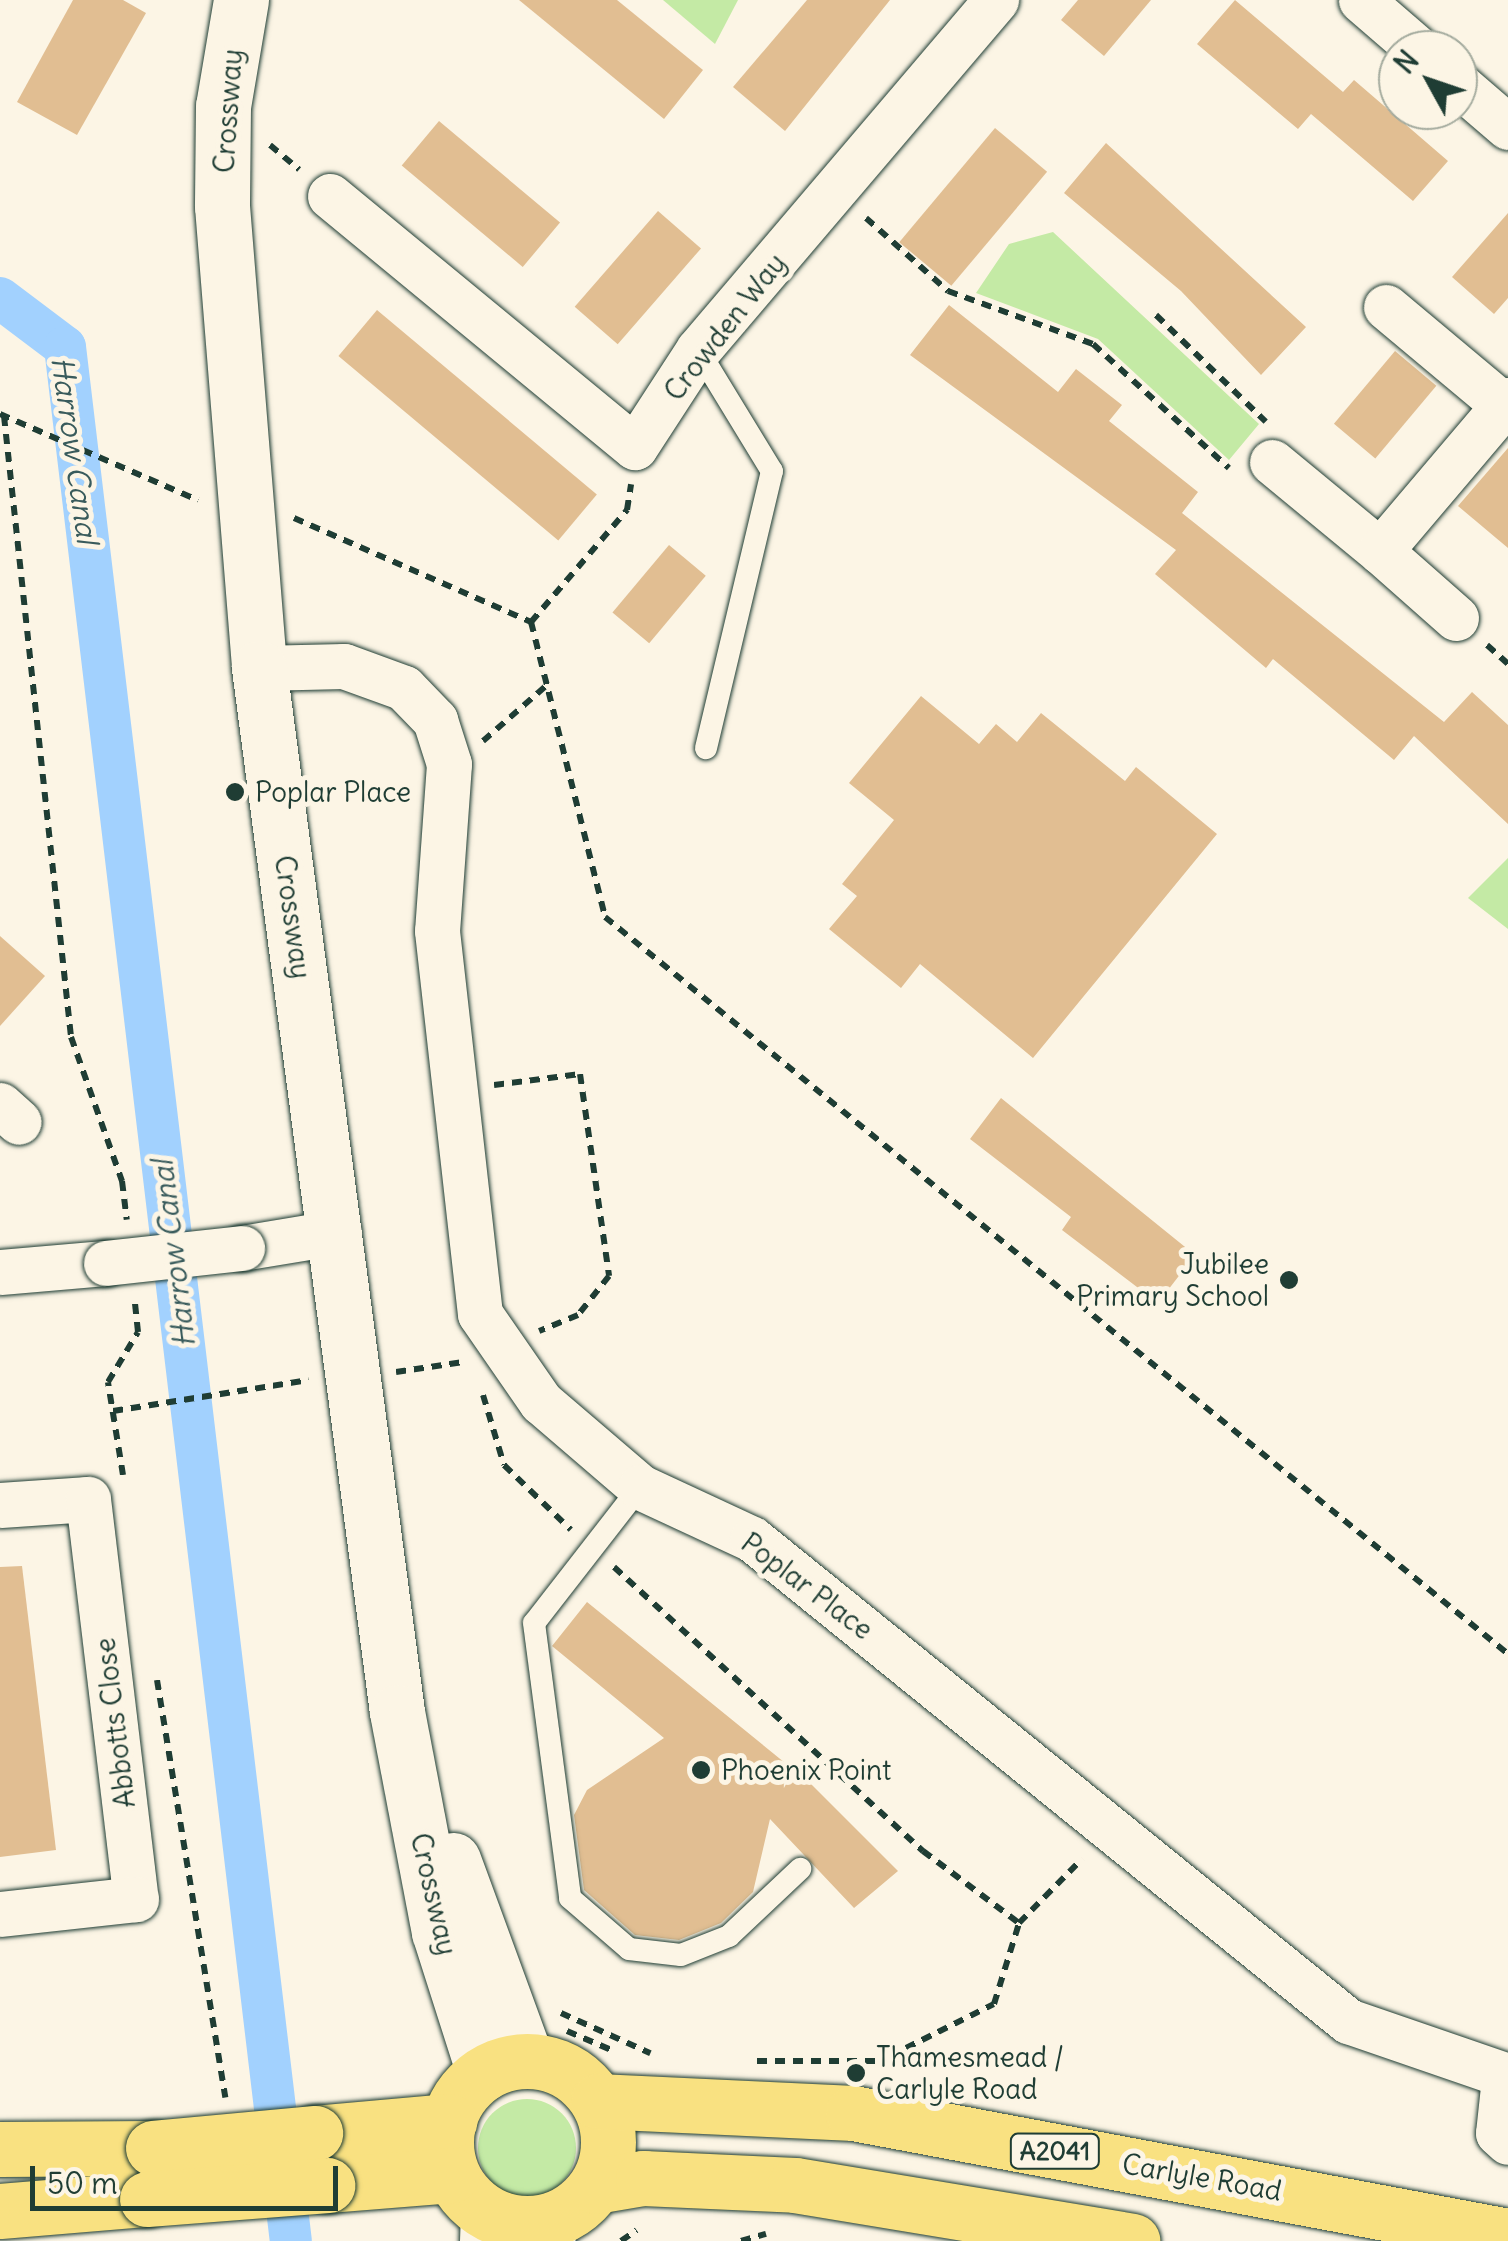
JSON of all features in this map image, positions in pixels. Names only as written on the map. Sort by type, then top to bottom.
[{"type":"main road","points":[[0,2148],[150,2173],[327,2185],[476,2210],[549,2231],[596,2186],[609,2145],[598,2101],[572,2073],[505,2066],[449,2120],[315,2133],[150,2173],[0,2210]]},
{"type":"main road","name":"Carlyle Road","points":[[598,2101],[676,2079],[1508,2236]]},
{"type":"main road","points":[[449,2120],[476,2210]]},
{"type":"main road","points":[[596,2186],[643,2178],[795,2184],[1132,2241]]},
{"type":"street","name":"Crossway","points":[[241,0],[224,106],[222,206],[259,668],[338,1232],[396,1712],[440,1932],[505,2066]]},
{"type":"street","name":"Crowden Way","points":[[330,196],[635,447],[698,350],[996,0]]},
{"type":"street","points":[[1361,0],[1395,30]]},
{"type":"street","points":[[1478,101],[1508,127]]},
{"type":"street","points":[[1380,551],[1506,402],[1386,307]]},
{"type":"street","points":[[1261,454],[1456,618]]},
{"type":"street","name":"Poplar Place","points":[[259,668],[344,666],[404,688],[434,720],[449,764],[437,932],[480,1314],[489,1354],[640,1486],[752,1539],[1348,2021],[1506,2077]]},
{"type":"street","points":[[0,1272],[123,1265],[338,1232]]},
{"type":"street","name":"Abbotts Close","points":[[0,1505],[88,1499],[136,1899],[0,1914]]},
{"type":"street","name":"Crossway","points":[[396,1712],[530,2004],[505,2066]]},
{"type":"street","points":[[1506,2077],[1498,2132],[1508,2142]]},
{"type":"lane","points":[[698,350],[772,471],[706,748]]},
{"type":"lane","points":[[640,1486],[534,1623],[570,1898],[630,1949],[681,1955],[729,1936],[800,1869]]},
{"type":"path","points":[[224,106],[330,196]]},
{"type":"path","points":[[836,191],[948,291],[1093,344],[1231,470],[1261,454],[1268,424],[1156,315]]},
{"type":"path","points":[[126,1488],[108,1382],[138,1332],[123,1265],[122,1181],[70,1038],[2,415],[60,436],[209,503]]},
{"type":"path","points":[[531,622],[627,510],[632,475]]},
{"type":"path","points":[[285,514],[531,622]]},
{"type":"path","points":[[531,622],[605,917],[1508,1654]]},
{"type":"path","points":[[449,764],[547,686]]},
{"type":"path","points":[[380,1374],[489,1354],[578,1315],[609,1276],[580,1074],[455,1090]]},
{"type":"path","points":[[489,1354],[504,1465],[923,1851],[1019,1922]]},
{"type":"path","points":[[113,1411],[225,1397],[316,1379]]},
{"type":"path","points":[[154,1662],[226,2106]]},
{"type":"path","points":[[744,2067],[769,2054],[900,2061],[906,2048],[994,2004],[1019,1922],[1108,1827]]},
{"type":"path","points":[[530,2004],[676,2079]]},
{"type":"path","points":[[530,2004],[676,2079]]},
{"type":"path","points":[[741,2241],[766,2234]]},
{"type":"green space","points":[[663,0],[738,0],[715,44]]},
{"type":"green space","points":[[1053,232],[1259,424],[1229,460],[1098,339],[976,293],[1009,244]]},
{"type":"green space","points":[[1508,858],[1508,929],[1468,898]]},
{"type":"green space","points":[[527,2099],[554,2107],[568,2121],[576,2148],[568,2175],[554,2189],[527,2197],[500,2189],[486,2175],[478,2148],[486,2121],[500,2107]]},
{"type":"building","points":[[73,0],[123,0],[146,13],[77,135],[17,102]]},
{"type":"building","points":[[519,0],[617,0],[703,70],[664,119]]},
{"type":"building","points":[[807,0],[890,0],[785,131],[733,87]]},
{"type":"building","points":[[1078,0],[1151,0],[1104,56],[1061,20]]},
{"type":"building","points":[[1235,0],[1343,92],[1354,80],[1378,101],[1378,130],[1412,130],[1448,161],[1413,201],[1311,114],[1298,129],[1197,44]]},
{"type":"building","points":[[439,121],[560,223],[523,267],[402,165]]},
{"type":"building","points":[[995,128],[1047,172],[951,286],[899,242]]},
{"type":"building","points":[[1106,143],[1306,327],[1261,375],[1181,291],[1064,193]]},
{"type":"building","points":[[658,211],[701,248],[618,344],[575,307]]},
{"type":"building","points":[[1508,213],[1508,298],[1494,314],[1452,277]]},
{"type":"building","points":[[949,305],[1058,392],[1076,369],[1122,405],[1109,421],[1198,492],[1182,513],[1444,722],[1472,692],[1508,725],[1508,824],[1414,736],[1394,760],[1273,659],[1266,668],[1155,574],[1176,550],[910,355]]},
{"type":"building","points":[[377,310],[597,494],[558,540],[338,356]]},
{"type":"building","points":[[1395,351],[1436,386],[1375,458],[1334,424]]},
{"type":"building","points":[[1508,448],[1508,548],[1458,506]]},
{"type":"building","points":[[669,545],[706,576],[649,643],[612,612]]},
{"type":"building","points":[[921,696],[979,744],[996,724],[1017,742],[1041,713],[1125,781],[1136,767],[1217,834],[1033,1058],[920,964],[901,988],[829,929],[857,896],[842,884],[894,820],[849,783]]},
{"type":"building","points":[[0,936],[45,976],[0,1026]]},
{"type":"building","points":[[1001,1098],[1195,1255],[1158,1303],[1062,1230],[1071,1217],[970,1139]]},
{"type":"building","points":[[22,1566],[56,1850],[0,1857],[0,1567]]},
{"type":"building","name":"Phoenix Point","points":[[587,1602],[811,1784],[898,1871],[854,1908],[770,1819],[753,1892],[721,1923],[679,1940],[635,1935],[584,1890],[574,1815],[587,1790],[664,1738],[552,1646]]},
{"type":"waterway","name":"Harrow Canal","points":[[0,298],[65,347],[291,2241]]},
{"type":"place","name":"Poplar Place","points":[[235,792]]},
{"type":"place","name":"Jubilee Primary School","points":[[1289,1280]]},
{"type":"place","name":"Phoenix Point","points":[[701,1770]]},
{"type":"place","name":"Thamesmead / Carlyle Road","points":[[856,2073]]}]
